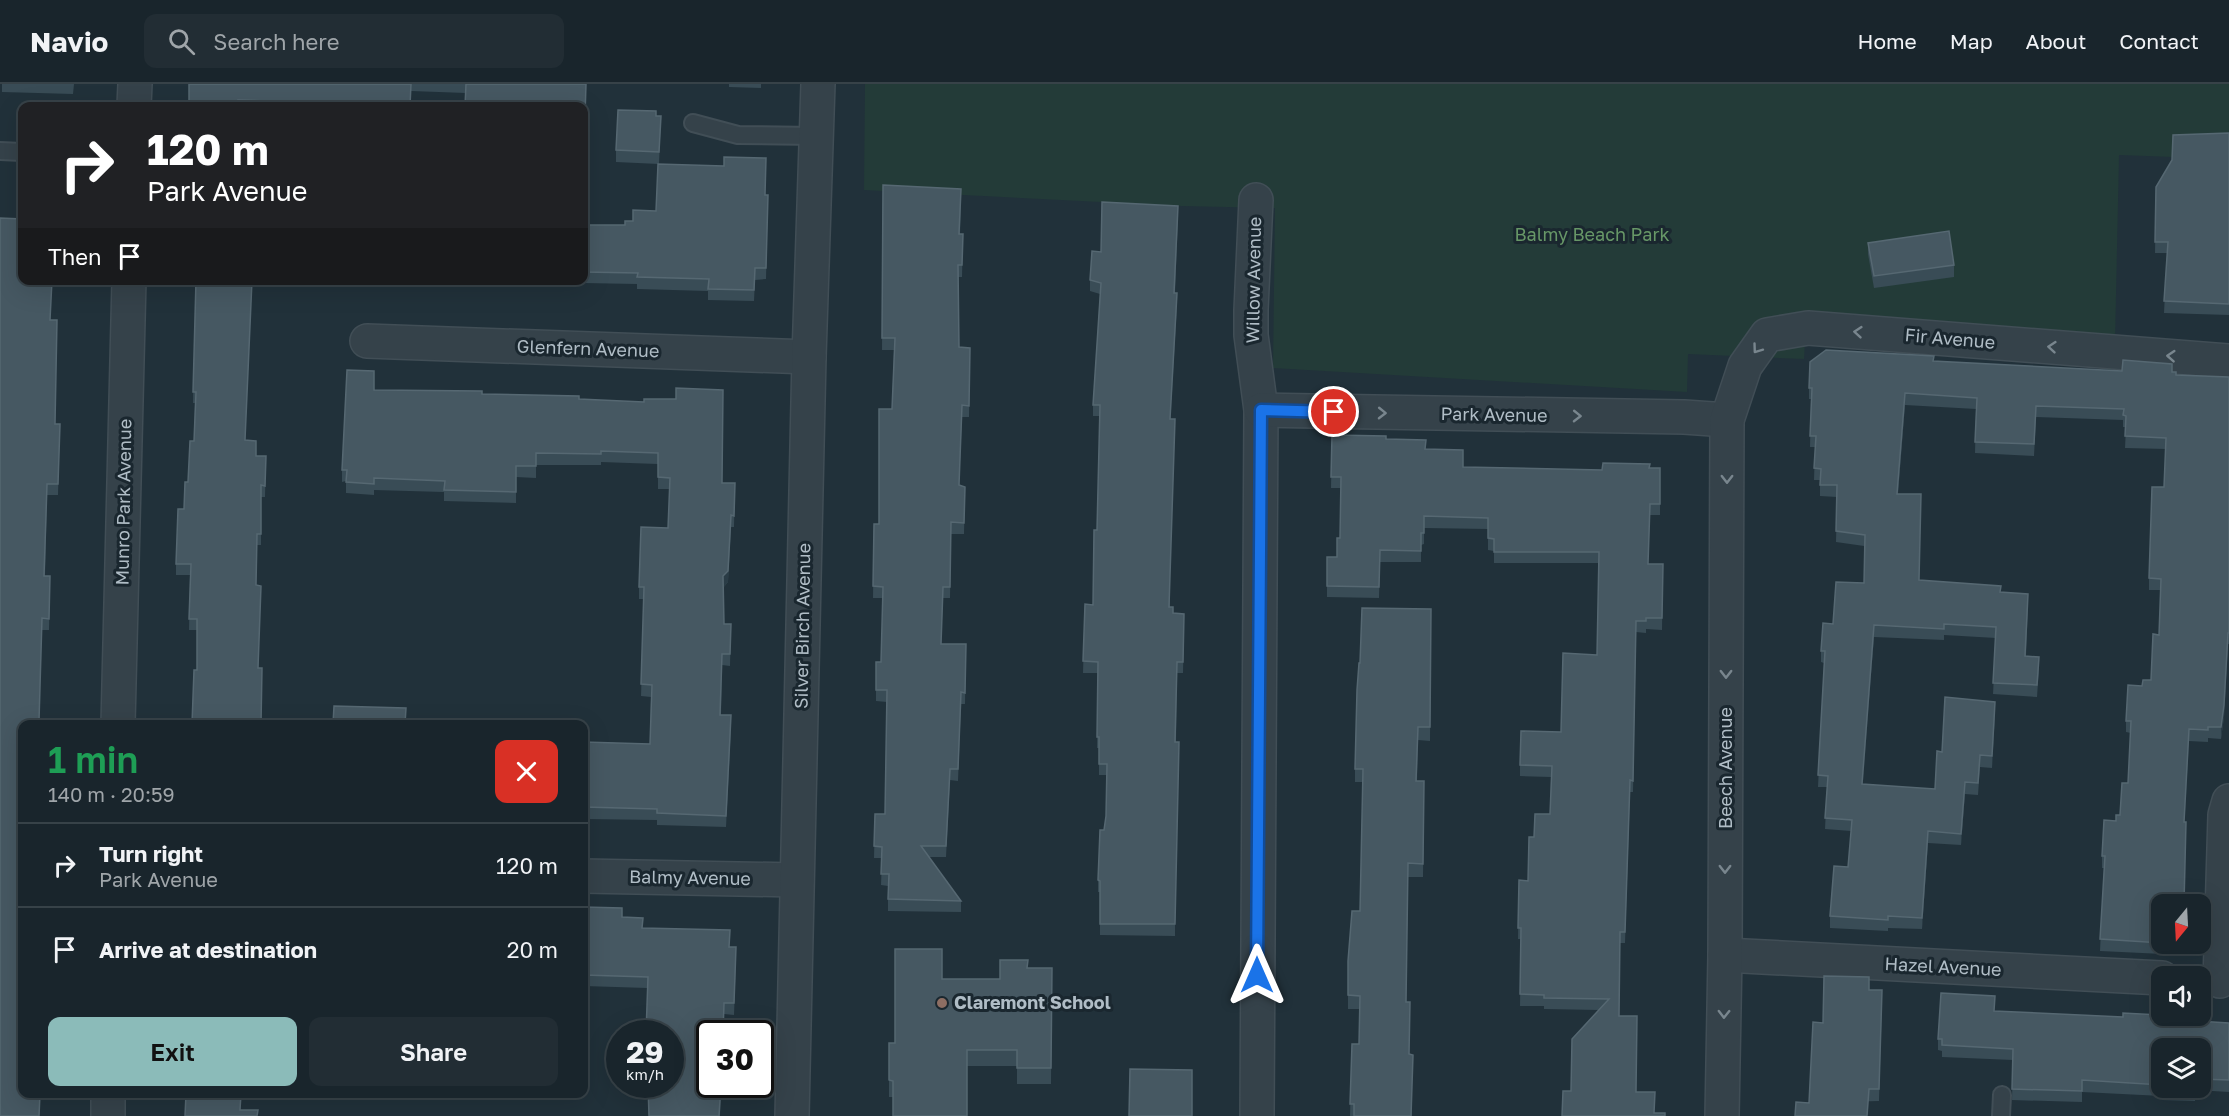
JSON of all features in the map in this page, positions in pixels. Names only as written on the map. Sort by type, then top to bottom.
[{"type":"street","points":[[134,102],[135,84]]},
{"type":"street","name":"Silver Birch Avenue","points":[[792,1116],[809,357],[818,84]]},
{"type":"street","name":"Willow Avenue","points":[[1256,200],[1251,336],[1261,410],[1257,1116]]},
{"type":"street","name":"Munro Park Avenue","points":[[118,720],[129,285]]},
{"type":"street","name":"Fir Avenue","points":[[1727,420],[1745,366],[1767,335],[1808,328],[2229,361]]},
{"type":"street","name":"Glenfern Avenue","points":[[367,341],[809,357]]},
{"type":"street","name":"Park Avenue","points":[[1261,410],[1684,417],[1727,420]]},
{"type":"street","name":"Beech Avenue","points":[[1722,1116],[1725,955],[1727,420]]},
{"type":"street","points":[[2216,982],[2225,815],[2229,801]]},
{"type":"street","name":"Balmy Avenue","points":[[588,876],[797,880]]},
{"type":"street","name":"Hazel Avenue","points":[[1725,955],[2151,977]]},
{"type":"street","points":[[108,1098],[108,1116]]},
{"type":"lane","points":[[693,123],[738,135],[816,136]]},
{"type":"lane","points":[[0,151],[18,152]]},
{"type":"lane","points":[[2001,1116],[2002,1095]]},
{"type":"green space","name":"Balmy Beach Park","points":[[865,84],[2229,84],[2229,159],[2119,155],[2115,342],[1805,342],[1804,359],[1688,354],[1687,392],[1273,368],[1275,208],[1181,206],[864,190]]},
{"type":"building","points":[[189,84],[411,84],[410,102],[238,100],[238,102],[189,102]]},
{"type":"building","points":[[466,84],[586,84],[585,102],[465,102]]},
{"type":"building","points":[[618,110],[656,111],[656,116],[661,116],[659,152],[616,150]]},
{"type":"building","points":[[2229,133],[2229,304],[2164,301],[2168,242],[2155,242],[2156,187],[2172,160],[2173,135]]},
{"type":"building","points":[[724,157],[766,158],[765,195],[768,195],[766,268],[755,268],[754,290],[708,289],[709,279],[637,277],[638,273],[588,272],[588,225],[625,225],[625,221],[633,221],[633,210],[656,211],[658,164],[724,166]]},
{"type":"building","points":[[883,185],[961,189],[959,234],[963,234],[962,265],[958,265],[959,347],[970,348],[969,406],[962,405],[959,485],[965,487],[964,523],[951,522],[950,587],[943,587],[941,644],[966,644],[965,693],[961,692],[958,769],[950,769],[946,846],[921,846],[961,901],[888,899],[889,874],[881,874],[882,847],[874,846],[875,814],[885,814],[887,690],[876,690],[876,662],[881,662],[883,587],[873,586],[874,524],[879,524],[879,409],[892,409],[895,338],[882,338]]},
{"type":"building","points":[[1102,202],[1178,206],[1174,293],[1177,293],[1170,419],[1175,419],[1169,607],[1173,607],[1173,613],[1184,614],[1183,662],[1177,662],[1175,742],[1179,742],[1175,924],[1100,924],[1100,881],[1098,880],[1100,830],[1104,830],[1106,816],[1107,764],[1099,764],[1098,662],[1083,661],[1085,604],[1093,605],[1100,405],[1093,405],[1101,283],[1090,280],[1092,251],[1101,252]]},
{"type":"building","points":[[0,218],[18,219],[18,285],[52,285],[50,320],[57,320],[55,424],[60,424],[58,484],[47,484],[44,576],[50,576],[49,619],[42,618],[39,720],[18,720],[18,1098],[40,1098],[39,1116],[0,1116]]},
{"type":"building","points":[[1949,231],[1954,265],[1874,276],[1868,243]]},
{"type":"building","points":[[196,285],[252,285],[245,440],[256,441],[256,456],[266,456],[265,486],[261,485],[261,534],[257,534],[256,585],[261,586],[258,668],[262,668],[261,720],[192,720],[194,670],[197,670],[197,619],[189,619],[191,564],[176,564],[178,509],[184,509],[190,441],[194,441],[196,392],[193,392]]},
{"type":"building","points":[[1826,350],[1934,356],[1933,361],[2122,371],[2123,360],[2172,364],[2172,372],[2176,372],[2176,375],[2229,377],[2229,633],[2221,727],[2208,727],[2208,730],[2189,729],[2184,822],[2186,822],[2184,894],[2151,894],[2151,942],[2100,939],[2105,856],[2102,856],[2104,820],[2116,821],[2116,815],[2120,815],[2122,783],[2128,783],[2131,721],[2126,721],[2128,685],[2142,686],[2143,680],[2151,680],[2153,634],[2159,635],[2161,579],[2149,578],[2152,487],[2164,487],[2166,438],[2125,436],[2124,409],[2036,406],[2034,444],[1975,442],[1977,398],[1905,393],[1897,494],[1921,494],[1919,580],[2001,586],[2000,592],[2028,594],[2025,656],[2039,657],[2037,685],[1993,683],[1996,627],[1944,624],[1944,629],[1874,625],[1862,784],[1935,789],[1937,751],[1942,752],[1945,697],[1995,702],[1992,756],[1980,755],[1978,783],[1965,782],[1961,834],[1928,831],[1922,918],[1888,916],[1888,920],[1830,916],[1834,866],[1848,867],[1852,820],[1825,818],[1828,776],[1818,775],[1825,651],[1821,651],[1823,623],[1833,624],[1836,582],[1864,583],[1865,535],[1836,531],[1837,485],[1820,485],[1821,469],[1814,468],[1816,436],[1810,436],[1812,388],[1809,388],[1810,362]]},
{"type":"building","points":[[347,370],[374,371],[374,390],[482,391],[482,394],[579,396],[579,399],[644,402],[644,399],[676,399],[676,388],[723,390],[722,483],[735,483],[728,571],[723,576],[724,624],[731,624],[730,654],[722,654],[720,715],[731,715],[726,816],[657,813],[657,809],[588,807],[588,742],[650,744],[652,685],[641,684],[644,587],[639,587],[641,527],[668,528],[670,478],[658,477],[658,453],[601,451],[601,454],[536,453],[536,466],[516,466],[516,492],[444,490],[445,481],[374,478],[374,484],[346,482],[347,470],[342,470]]},
{"type":"building","points":[[1332,435],[1386,436],[1386,439],[1426,440],[1425,449],[1463,450],[1463,467],[1602,470],[1603,463],[1650,464],[1649,468],[1660,468],[1660,504],[1650,504],[1648,564],[1663,564],[1662,618],[1646,618],[1646,621],[1636,621],[1633,781],[1630,780],[1625,932],[1620,932],[1619,1016],[1637,1016],[1636,1092],[1655,1092],[1654,1113],[1665,1113],[1665,1116],[1562,1116],[1563,1091],[1571,1091],[1572,1039],[1609,999],[1544,998],[1544,995],[1520,994],[1519,880],[1528,881],[1529,837],[1534,837],[1535,814],[1550,814],[1552,766],[1520,765],[1521,731],[1561,732],[1563,653],[1597,655],[1599,552],[1494,552],[1494,539],[1488,538],[1488,518],[1424,516],[1421,551],[1380,550],[1379,587],[1327,586],[1327,557],[1337,557],[1337,538],[1340,538],[1341,477],[1331,477]]},
{"type":"building","points":[[1362,608],[1431,609],[1430,727],[1418,727],[1416,781],[1424,781],[1423,864],[1408,863],[1406,1002],[1410,1002],[1409,1054],[1413,1055],[1411,1116],[1354,1116],[1354,1104],[1350,1104],[1352,1044],[1359,1044],[1360,996],[1348,995],[1348,961],[1352,911],[1360,911],[1363,769],[1355,769]]},
{"type":"building","points":[[334,706],[406,708],[405,720],[333,720]]},
{"type":"building","points":[[588,907],[622,908],[622,917],[643,918],[642,928],[730,930],[729,947],[736,947],[734,1003],[724,1003],[723,1020],[696,1020],[696,1098],[720,1098],[719,1116],[649,1116],[648,1098],[684,1098],[684,1020],[646,1020],[648,977],[588,975]]},
{"type":"building","points":[[895,949],[942,949],[942,979],[1000,979],[1000,960],[1028,960],[1027,968],[1052,968],[1051,1068],[1017,1068],[1017,1050],[967,1050],[967,1116],[893,1116],[893,1081],[889,1080],[889,1043],[895,1043]]},
{"type":"building","points":[[1824,976],[1869,977],[1869,990],[1882,990],[1879,1089],[1869,1089],[1867,1116],[1795,1116],[1796,1102],[1809,1103],[1813,1022],[1823,1023]]},
{"type":"building","points":[[1941,993],[1995,996],[1994,1011],[2123,1017],[2123,1013],[2151,1015],[2151,1026],[2211,1026],[2211,1022],[2229,1023],[2229,1080],[2211,1079],[2211,1038],[2151,1038],[2151,1084],[2082,1080],[2082,1091],[2012,1089],[2013,1049],[1942,1045],[1942,1039],[1938,1039]]},
{"type":"building","points":[[1130,1069],[1192,1070],[1192,1116],[1129,1116]]},
{"type":"building","points":[[186,1098],[241,1098],[240,1110],[258,1110],[257,1116],[185,1116]]},
{"type":"place","name":"Claremont School","points":[[942,1003]]},
{"type":"route","points":[[1257,975],[1261,410],[1334,412]]}]
